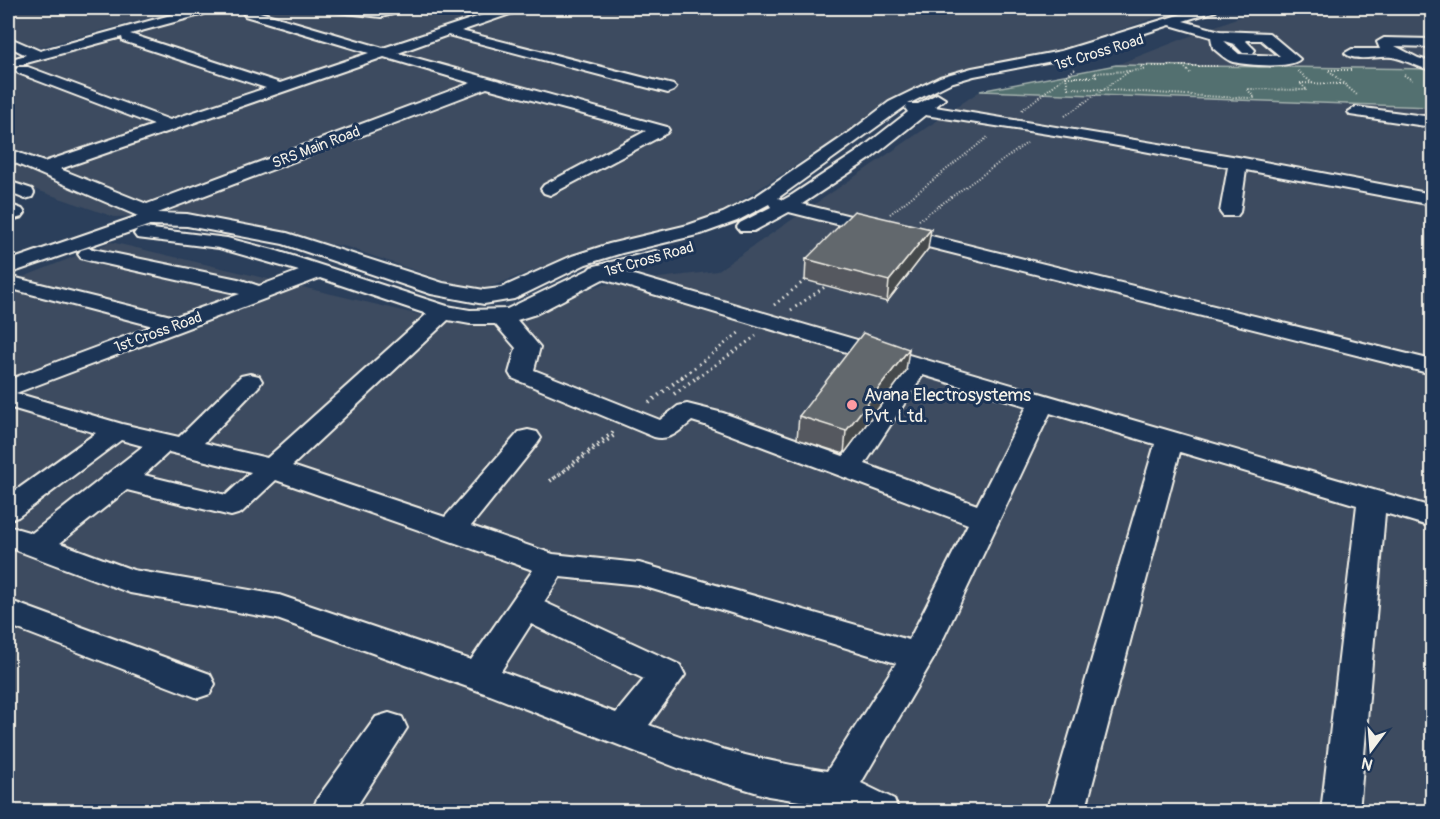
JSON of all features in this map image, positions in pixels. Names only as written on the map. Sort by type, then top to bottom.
[{"type":"street","points":[[8,63],[33,53],[188,8]]},
{"type":"street","points":[[8,56],[33,53],[200,11],[202,8]]},
{"type":"street","points":[[337,8],[381,13],[401,8]]},
{"type":"street","points":[[42,169],[515,8]]},
{"type":"street","name":"1st Cross Road","points":[[8,388],[320,271],[470,319],[502,318],[525,313],[590,266],[694,247],[742,230],[787,207],[878,144],[919,110],[950,91],[975,81],[1068,64],[1176,23],[1220,9]]},
{"type":"street","points":[[249,13],[486,83],[661,130],[550,189]]},
{"type":"street","points":[[12,285],[144,221],[187,220],[287,238],[439,289],[484,297],[506,294],[590,266],[616,248],[694,230],[730,217],[763,200],[856,136],[895,105],[945,80],[972,72],[1063,55],[1176,23],[1239,41],[1248,50]]},
{"type":"street","points":[[447,31],[668,88]]},
{"type":"street","points":[[128,38],[281,88]]},
{"type":"street","points":[[8,41],[33,53]]},
{"type":"street","points":[[1432,43],[1384,42],[1385,46],[1397,53],[1415,62],[1432,66]]},
{"type":"street","points":[[1352,53],[1397,53]]},
{"type":"street","points":[[22,69],[170,126]]},
{"type":"street","name":"SRS Main Road","points":[[12,285],[88,254],[144,221],[486,83]]},
{"type":"street","points":[[1357,104],[1432,122]]},
{"type":"street","points":[[895,105],[1086,135],[1432,200]]},
{"type":"street","points":[[8,154],[144,221],[320,271]]},
{"type":"street","points":[[1230,212],[1238,162]]},
{"type":"street","points":[[763,200],[1432,367]]},
{"type":"street","points":[[88,254],[238,285],[259,294]]},
{"type":"street","points":[[590,266],[1432,517]]},
{"type":"street","points":[[12,285],[178,324]]},
{"type":"street","points":[[122,479],[231,506],[443,312]]},
{"type":"street","points":[[502,318],[528,347],[521,373],[571,395],[663,431],[687,412],[714,418],[985,519]]},
{"type":"street","points":[[849,468],[918,365]]},
{"type":"street","points":[[18,545],[175,445],[250,381]]},
{"type":"street","points":[[8,399],[117,431],[270,468],[552,565],[639,574],[918,656]]},
{"type":"street","points":[[836,790],[918,656],[1043,400]]},
{"type":"street","points":[[8,510],[117,431]]},
{"type":"street","points":[[451,530],[528,438]]},
{"type":"street","points":[[1066,812],[1170,438]]},
{"type":"street","points":[[1340,812],[1372,498]]},
{"type":"street","points":[[18,545],[130,581],[279,607],[479,677],[683,754],[768,779],[836,790],[880,812]]},
{"type":"street","points":[[479,677],[552,565]]},
{"type":"street","points":[[524,607],[668,675],[623,731]]},
{"type":"street","points":[[8,612],[198,684]]},
{"type":"street","points":[[331,812],[389,728]]},
{"type":"path","points":[[1015,116],[1089,57]]},
{"type":"path","points":[[1226,66],[1140,66],[1145,70],[1094,73],[1096,77],[1066,76],[1068,88],[1152,91],[1209,97],[1255,98],[1246,89],[1307,90],[1300,83],[1344,84]]},
{"type":"path","points":[[1183,66],[1190,73]]},
{"type":"path","points":[[1294,67],[1312,83]]},
{"type":"path","points":[[1063,118],[1131,70]]},
{"type":"path","points":[[1352,70],[1328,70],[1344,84],[1357,104]]},
{"type":"path","points":[[1399,71],[1410,71]]},
{"type":"path","points":[[885,218],[996,130]]},
{"type":"path","points":[[918,221],[1034,139]]},
{"type":"path","points":[[773,306],[810,276]]},
{"type":"path","points":[[782,317],[831,282]]},
{"type":"path","points":[[643,408],[745,328]]},
{"type":"path","points":[[666,399],[763,330]]},
{"type":"path","points":[[616,431],[550,481],[616,431]]},
{"type":"shaded area","points":[[8,8],[184,8],[8,56]]},
{"type":"shaded area","points":[[253,8],[1169,8],[1160,16],[1047,55],[973,66],[925,82],[717,216],[587,250],[477,292],[347,247],[168,215],[114,217],[8,180],[8,66],[203,12],[220,16]]},
{"type":"shaded area","points":[[1262,8],[1432,8],[1432,811],[8,812],[8,283],[111,242],[467,326],[601,285],[717,271],[980,91],[1116,65]]},
{"type":"green space","points":[[1116,65],[1432,69],[1432,107],[980,91]]},
{"type":"building","points":[[854,211],[931,229],[889,281],[806,259]]},
{"type":"building","points":[[863,333],[909,349],[846,431],[799,416]]},
{"type":"place","name":"Avana Electrosystems Pvt. Ltd.","points":[[852,405]]}]
